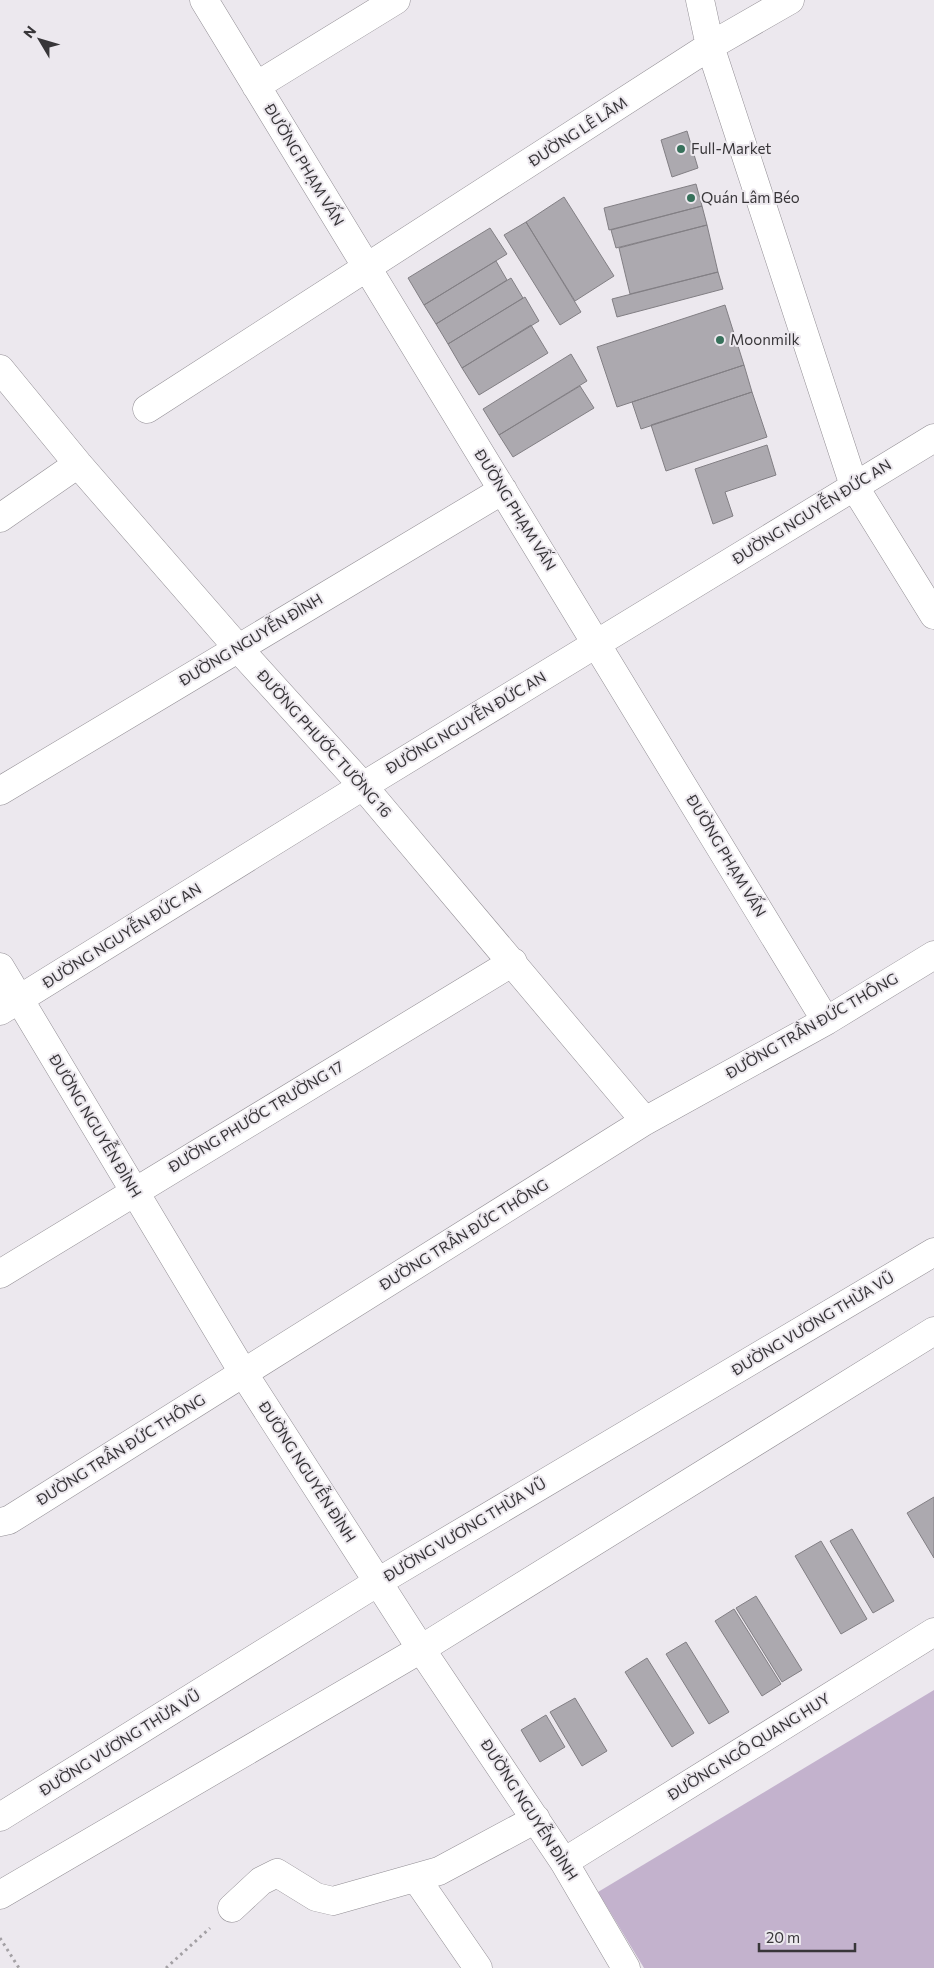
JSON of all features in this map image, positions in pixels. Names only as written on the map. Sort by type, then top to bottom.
[{"type":"street","name":"ĐƯỜNG PHẠM VẤN","points":[[204,0],[598,643],[826,1021]]},
{"type":"street","points":[[256,86],[396,0]]},
{"type":"street","points":[[700,0],[710,46],[854,486],[934,615]]},
{"type":"street","name":"ĐƯỜNG LÊ LÂM","points":[[147,409],[710,46],[790,0]]},
{"type":"street","name":"ĐƯỜNG PHƯỚC TƯỜNG 16","points":[[0,369],[78,464],[238,648],[363,786],[645,1121]]},
{"type":"street","name":"ĐƯỜNG NGUYỄN ĐỨC AN","points":[[10,1005],[363,786],[934,438]]},
{"type":"street","points":[[0,518],[78,464]]},
{"type":"street","name":"ĐƯỜNG NGUYỄN ĐÌNH","points":[[0,791],[503,490]]},
{"type":"street","name":"ĐƯỜNG TRẦN ĐỨC THÔNG","points":[[0,1522],[9,1520],[244,1374],[645,1121],[826,1021],[934,955]]},
{"type":"street","name":"ĐƯỜNG PHƯỚC TRƯỜNG 17","points":[[0,1274],[513,962]]},
{"type":"street","name":"ĐƯỜNG NGUYỄN ĐÌNH","points":[[0,967],[10,1005],[134,1191],[244,1374],[421,1649],[564,1862],[626,1968]]},
{"type":"street","name":"ĐƯỜNG VƯƠNG THỪA VŨ","points":[[0,1817],[378,1582],[934,1252]]},
{"type":"street","points":[[0,1895],[421,1649],[934,1331]]},
{"type":"street","name":"ĐƯỜNG NGÔ QUANG HUY","points":[[564,1862],[934,1632]]},
{"type":"street","points":[[232,1908],[261,1881],[277,1873],[316,1896],[333,1901],[416,1878],[439,1871],[536,1819]]},
{"type":"street","points":[[416,1878],[478,1968]]},
{"type":"path","points":[[166,1968],[232,1908]]},
{"type":"path","points":[[0,1938],[19,1968]]},
{"type":"shaded area","points":[[934,1690],[934,1968],[644,1968],[598,1892]]},
{"type":"building","points":[[687,131],[698,168],[672,177],[661,140]]},
{"type":"building","points":[[696,184],[702,206],[609,230],[604,208]]},
{"type":"building","points":[[564,197],[614,276],[575,301],[526,222]]},
{"type":"building","points":[[702,206],[707,225],[616,248],[611,230]]},
{"type":"building","points":[[526,222],[581,312],[560,325],[504,235]]},
{"type":"building","points":[[707,225],[718,272],[630,294],[619,248]]},
{"type":"building","points":[[490,228],[507,254],[424,305],[408,278]]},
{"type":"building","points":[[496,261],[507,280],[436,324],[424,305]]},
{"type":"building","points":[[718,272],[723,289],[617,317],[612,299]]},
{"type":"building","points":[[511,278],[523,298],[448,344],[436,324]]},
{"type":"building","points":[[525,297],[539,321],[462,368],[448,344]]},
{"type":"building","points":[[725,305],[744,365],[617,407],[597,347]]},
{"type":"building","points":[[531,325],[548,353],[479,395],[462,368]]},
{"type":"building","points":[[571,354],[587,381],[499,435],[483,409]]},
{"type":"building","points":[[744,365],[752,392],[641,429],[632,402]]},
{"type":"building","points":[[580,386],[594,408],[513,457],[499,435]]},
{"type":"building","points":[[752,392],[767,437],[666,471],[651,425]]},
{"type":"building","points":[[767,445],[776,475],[725,492],[733,516],[713,524],[695,469]]},
{"type":"building","points":[[934,1497],[934,1558],[907,1513]]},
{"type":"building","points":[[852,1529],[894,1601],[873,1613],[830,1541]]},
{"type":"building","points":[[821,1541],[867,1619],[841,1634],[795,1556]]},
{"type":"building","points":[[756,1596],[802,1670],[782,1682],[736,1608]]},
{"type":"building","points":[[734,1609],[781,1684],[762,1696],[715,1621]]},
{"type":"building","points":[[686,1642],[729,1712],[709,1724],[666,1654]]},
{"type":"building","points":[[647,1658],[694,1733],[672,1747],[625,1672]]},
{"type":"building","points":[[575,1698],[607,1751],[582,1766],[550,1712]]},
{"type":"building","points":[[546,1715],[565,1747],[540,1762],[521,1730]]},
{"type":"place","name":"Full-Market","points":[[681,149]]},
{"type":"place","name":"Quán Lâm Béo","points":[[691,198]]},
{"type":"place","name":"Moonmilk","points":[[720,340]]}]
